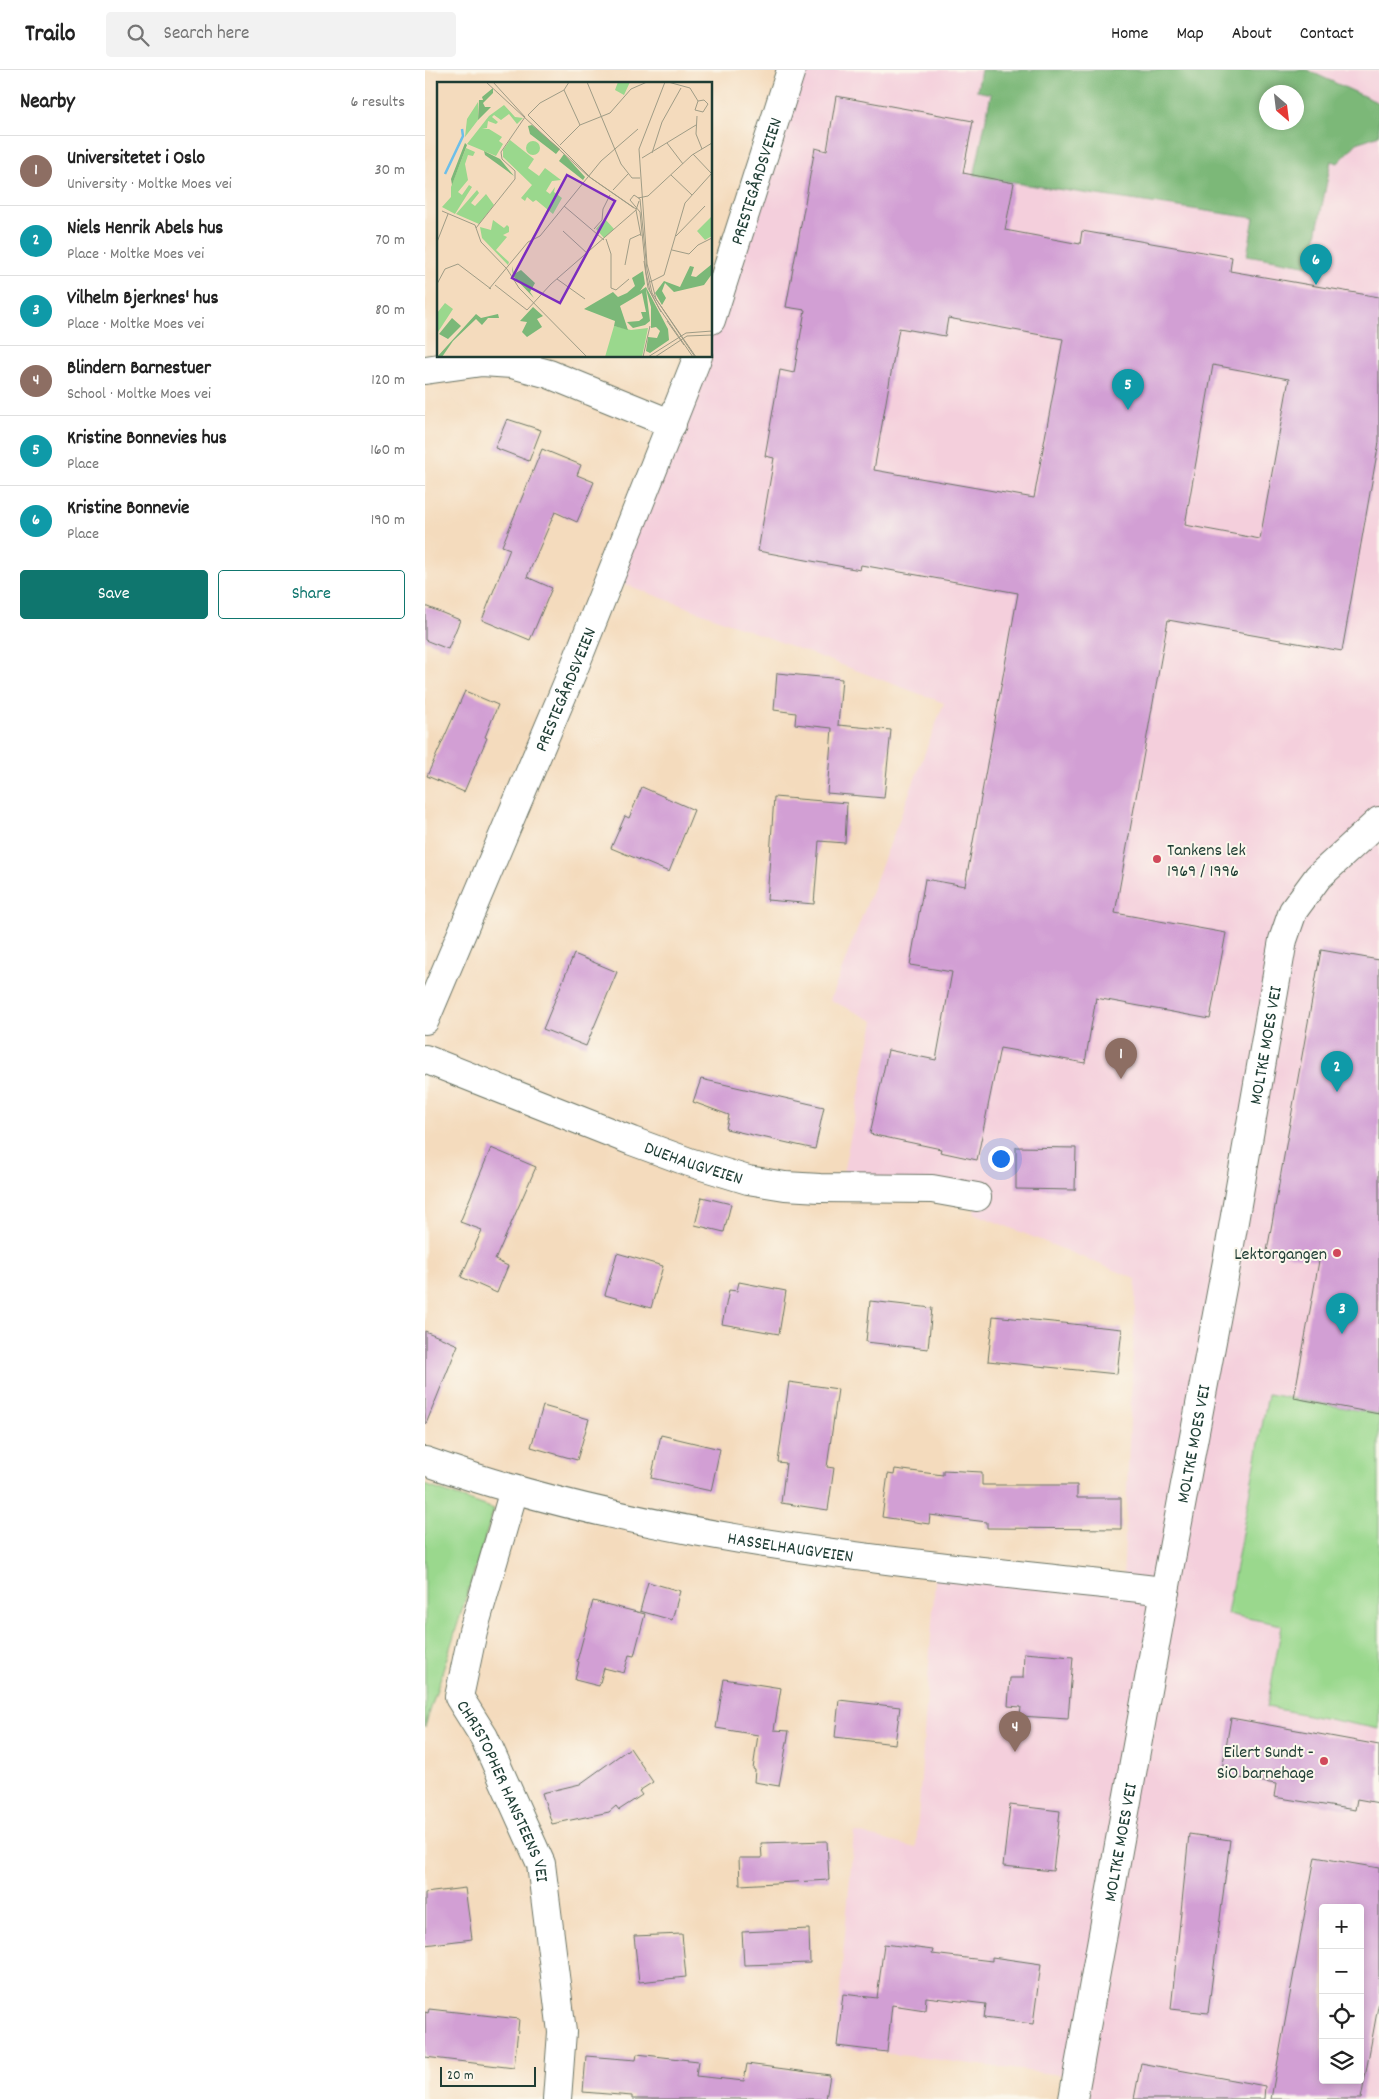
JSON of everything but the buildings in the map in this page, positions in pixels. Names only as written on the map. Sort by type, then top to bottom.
[{"type":"street","name":"PRESTEGÅRDSVEIEN","points":[[713,314],[791,70]]},
{"type":"street","name":"PRESTEGÅRDSVEIEN","points":[[425,1020],[574,668],[697,358]]},
{"type":"street","points":[[425,370],[482,362],[512,364],[558,378],[672,424]]},
{"type":"street","name":"MOLTKE MOES VEI","points":[[1073,2099],[1165,1591],[1230,1247],[1283,940],[1293,911],[1318,877],[1379,821]]},
{"type":"street","name":"DUEHAUGVEIEN","points":[[425,1059],[648,1147],[747,1180],[785,1186],[820,1188],[932,1189],[977,1197]]},
{"type":"street","name":"HASSELHAUGVEIEN","points":[[425,1461],[514,1490],[629,1518],[730,1538],[832,1554],[1165,1591]]},
{"type":"street","name":"CHRISTOPHER HANSTEENS VEI","points":[[514,1490],[473,1631],[459,1697],[484,1737],[541,1864],[562,2032],[557,2099]]},
{"type":"shaded area","points":[[790,70],[1379,70],[1379,2099],[1073,2099],[1077,2077],[835,2047],[854,1832],[916,1848],[936,1566],[1123,1585],[1136,1279],[974,1213],[977,1198],[840,1188],[874,1021],[830,1000],[944,703],[611,579],[710,358],[713,358],[713,312]]},
{"type":"green space","points":[[981,70],[1307,70],[1379,103],[1379,135],[1357,143],[1338,163],[1331,161],[1310,266],[1247,255],[1254,218],[974,177],[991,94],[977,91]]},
{"type":"green space","points":[[1268,1394],[1379,1414],[1379,1729],[1267,1707],[1282,1625],[1227,1614]]},
{"type":"green space","points":[[425,1485],[494,1509],[425,1727]]},
{"type":"place","name":"Kristine Bonnevie","points":[[1316,285]]},
{"type":"place","name":"Kristine Bonnevies hus","points":[[1128,410]]},
{"type":"place","name":"Tankens lek 1969 / 1996","points":[[1157,859]]},
{"type":"place","name":"Universitetet i Oslo","points":[[1121,1079]]},
{"type":"place","name":"Niels Henrik Abels hus","points":[[1337,1092]]},
{"type":"place","name":"Lektorgangen","points":[[1337,1253]]},
{"type":"place","name":"Vilhelm Bjerknes' hus","points":[[1342,1334]]},
{"type":"place","name":"Blindern Barnestuer","points":[[1015,1752]]},
{"type":"place","name":"Eilert Sundt - SiO barnehage","points":[[1324,1761]]}]
